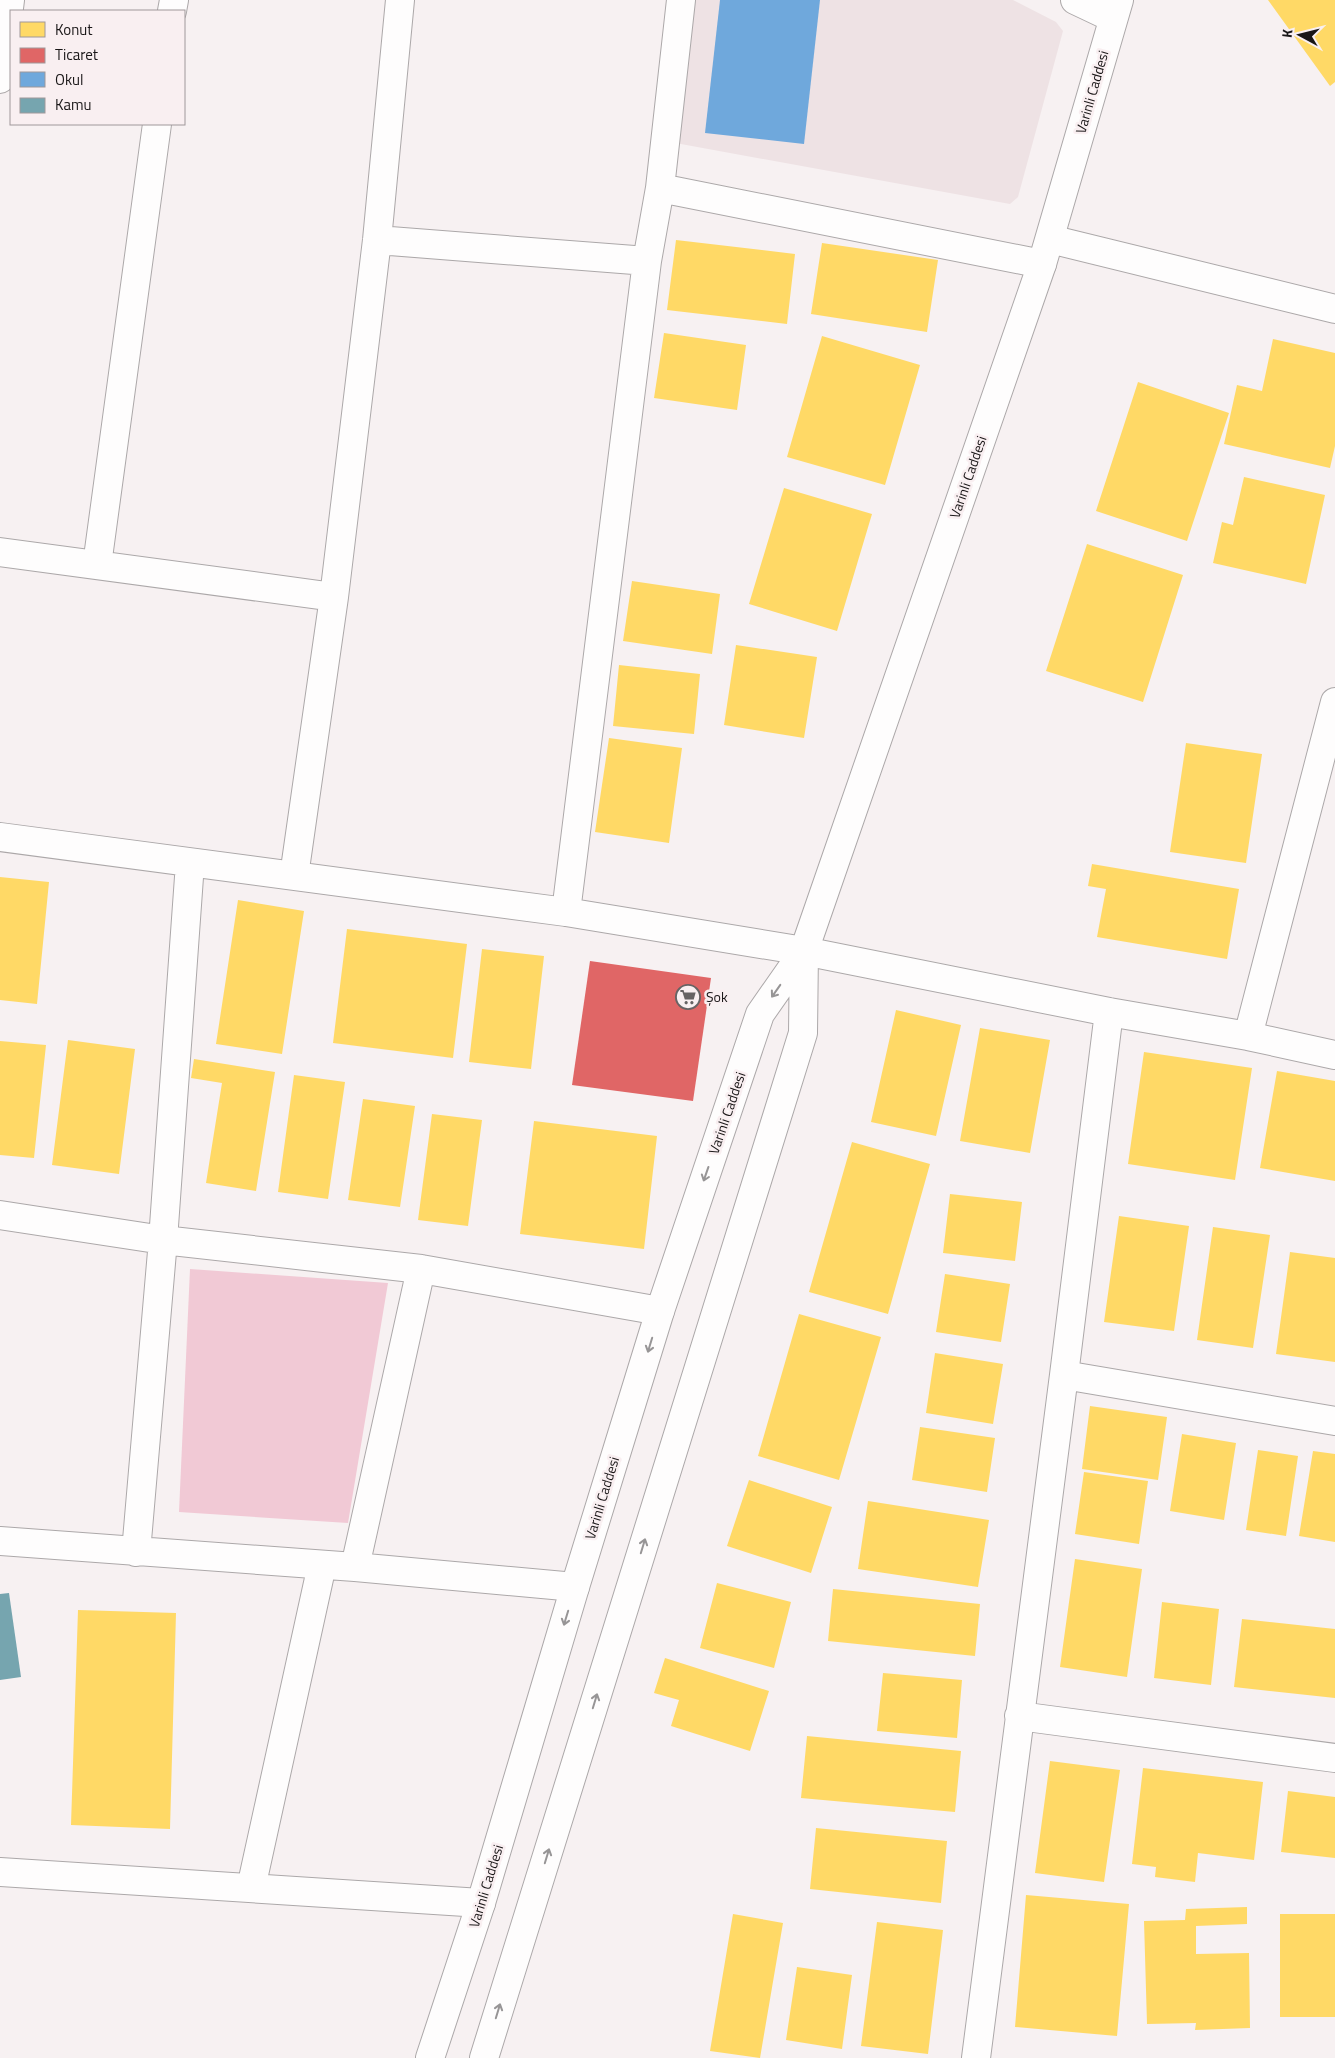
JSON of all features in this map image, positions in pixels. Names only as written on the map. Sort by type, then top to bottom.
[{"type":"street","points":[[0,79],[10,0]]},
{"type":"street","points":[[294,876],[334,597],[376,240],[400,0]]},
{"type":"street","points":[[566,912],[647,261],[660,188],[681,0]]},
{"type":"street","points":[[1075,0],[1116,9]]},
{"type":"street","name":"Varinli Caddesi","points":[[430,2058],[481,1903],[660,1311],[760,1014],[804,951],[1042,264],[1116,9]]},
{"type":"street","points":[[97,565],[157,125]]},
{"type":"street","points":[[660,188],[1042,264]]},
{"type":"street","points":[[1050,239],[1335,309]]},
{"type":"street","points":[[376,240],[647,261]]},
{"type":"street","points":[[0,552],[334,597]]},
{"type":"street","points":[[1248,1036],[1335,702]]},
{"type":"street","points":[[0,837],[566,912],[804,951],[1109,1012],[1248,1036],[1335,1055]]},
{"type":"street","points":[[136,1552],[163,1240],[190,863]]},
{"type":"street","name":"Varinli Caddesi","points":[[484,2058],[802,1033],[804,951]]},
{"type":"street","points":[[976,2058],[1109,1012]]},
{"type":"street","points":[[0,1215],[163,1240],[421,1269],[660,1311]]},
{"type":"street","points":[[355,1567],[421,1269]]},
{"type":"street","points":[[1064,1375],[1335,1421]]},
{"type":"street","points":[[0,1541],[355,1567],[575,1587]]},
{"type":"street","points":[[251,1888],[322,1565]]},
{"type":"street","points":[[1019,1716],[1335,1758]]},
{"type":"street","points":[[0,1872],[481,1903]]},
{"type":"shaded area","points":[[686,0],[1013,0],[1056,22],[1063,31],[1018,197],[1010,204],[670,142]]},
{"type":"shaded area","points":[[190,1269],[388,1283],[348,1523],[179,1512]]},
{"type":"building: Konut","points":[[1268,0],[1335,0],[1335,82],[1330,86]]},
{"type":"building: Konut","points":[[676,240],[795,254],[787,324],[667,310]]},
{"type":"building: Konut","points":[[822,243],[938,260],[927,332],[811,314]]},
{"type":"building: Konut","points":[[664,333],[746,345],[737,410],[654,398]]},
{"type":"building: Konut","points":[[822,336],[920,365],[885,485],[787,457]]},
{"type":"building: Konut","points":[[1273,339],[1335,353],[1335,446],[1330,468],[1224,444],[1237,385],[1262,391]]},
{"type":"building: Konut","points":[[1138,382],[1229,413],[1187,541],[1096,511]]},
{"type":"building: Konut","points":[[1244,477],[1325,495],[1306,584],[1213,563],[1222,522],[1233,525]]},
{"type":"building: Konut","points":[[784,488],[872,514],[837,631],[749,604]]},
{"type":"building: Konut","points":[[1087,544],[1183,575],[1143,702],[1046,671]]},
{"type":"building: Konut","points":[[632,581],[720,594],[712,654],[623,641]]},
{"type":"building: Konut","points":[[736,645],[817,657],[804,738],[724,725]]},
{"type":"building: Konut","points":[[619,665],[700,674],[694,734],[613,726]]},
{"type":"building: Konut","points":[[609,738],[682,748],[669,843],[595,832]]},
{"type":"building: Konut","points":[[1186,743],[1262,754],[1246,863],[1170,852]]},
{"type":"building: Konut","points":[[1092,864],[1239,889],[1227,959],[1097,937],[1106,889],[1088,886]]},
{"type":"building: Konut","points":[[0,877],[49,882],[37,1004],[0,1000]]},
{"type":"building: Konut","points":[[238,900],[304,911],[282,1054],[216,1044]]},
{"type":"building: Konut","points":[[347,929],[467,944],[453,1058],[333,1043]]},
{"type":"building: Konut","points":[[482,949],[544,956],[531,1069],[469,1062]]},
{"type":"building: Konut","points":[[896,1010],[961,1025],[936,1136],[871,1122]]},
{"type":"building: Konut","points":[[980,1028],[1050,1040],[1030,1153],[960,1141]]},
{"type":"building: Konut","points":[[68,1040],[135,1049],[119,1174],[52,1165]]},
{"type":"building: Konut","points":[[0,1041],[46,1045],[34,1158],[0,1155]]},
{"type":"building: Konut","points":[[1144,1052],[1252,1068],[1235,1180],[1128,1164]]},
{"type":"building: Konut","points":[[194,1059],[275,1072],[256,1191],[206,1183],[222,1083],[191,1078]]},
{"type":"building: Konut","points":[[1277,1071],[1335,1081],[1335,1181],[1260,1168]]},
{"type":"building: Konut","points":[[294,1075],[345,1082],[328,1199],[278,1192]]},
{"type":"building: Konut","points":[[363,1099],[415,1106],[400,1207],[348,1200]]},
{"type":"building: Konut","points":[[432,1114],[482,1120],[468,1226],[418,1220]]},
{"type":"building: Konut","points":[[534,1121],[657,1136],[644,1249],[520,1234]]},
{"type":"building: Konut","points":[[852,1142],[930,1164],[888,1314],[809,1292]]},
{"type":"building: Konut","points":[[950,1194],[1022,1202],[1015,1261],[943,1253]]},
{"type":"building: Konut","points":[[1119,1216],[1189,1226],[1174,1331],[1104,1322]]},
{"type":"building: Konut","points":[[1213,1227],[1270,1235],[1253,1348],[1197,1340]]},
{"type":"building: Konut","points":[[1290,1252],[1335,1258],[1335,1362],[1276,1354]]},
{"type":"building: Konut","points":[[945,1274],[1010,1284],[1001,1342],[936,1332]]},
{"type":"building: Konut","points":[[799,1314],[881,1337],[839,1480],[758,1456]]},
{"type":"building: Konut","points":[[935,1353],[1003,1364],[993,1424],[926,1413]]},
{"type":"building: Konut","points":[[1090,1406],[1167,1417],[1158,1480],[1082,1469]]},
{"type":"building: Konut","points":[[920,1427],[995,1438],[987,1492],[912,1480]]},
{"type":"building: Konut","points":[[1182,1434],[1236,1443],[1224,1520],[1170,1511]]},
{"type":"building: Konut","points":[[1258,1450],[1298,1456],[1286,1536],[1246,1530]]},
{"type":"building: Konut","points":[[1313,1451],[1335,1454],[1335,1542],[1299,1536]]},
{"type":"building: Konut","points":[[1084,1472],[1148,1481],[1139,1544],[1075,1534]]},
{"type":"building: Konut","points":[[749,1480],[832,1507],[811,1573],[727,1546]]},
{"type":"building: Konut","points":[[868,1501],[989,1520],[978,1587],[858,1569]]},
{"type":"building: Konut","points":[[1075,1559],[1142,1569],[1127,1677],[1060,1667]]},
{"type":"building: Konut","points":[[717,1583],[791,1602],[774,1668],[700,1648]]},
{"type":"building: Konut","points":[[833,1589],[980,1604],[975,1656],[828,1641]]},
{"type":"building: Konut","points":[[1162,1602],[1219,1609],[1211,1685],[1154,1678]]},
{"type":"building: Konut","points":[[78,1610],[176,1613],[170,1829],[71,1825]]},
{"type":"building: Konut","points":[[1242,1619],[1335,1629],[1335,1698],[1234,1687]]},
{"type":"building: Konut","points":[[665,1658],[769,1691],[750,1751],[671,1726],[679,1700],[654,1693]]},
{"type":"building: Konut","points":[[883,1673],[962,1680],[957,1738],[877,1731]]},
{"type":"building: Konut","points":[[807,1736],[961,1751],[955,1812],[801,1798]]},
{"type":"building: Konut","points":[[1050,1761],[1120,1770],[1104,1882],[1035,1873]]},
{"type":"building: Konut","points":[[1143,1768],[1263,1782],[1254,1860],[1198,1853],[1195,1882],[1155,1877],[1156,1867],[1132,1864]]},
{"type":"building: Konut","points":[[1288,1791],[1335,1797],[1335,1858],[1281,1852]]},
{"type":"building: Konut","points":[[816,1828],[947,1841],[941,1903],[810,1889]]},
{"type":"building: Konut","points":[[1026,1895],[1129,1904],[1117,2036],[1015,2027]]},
{"type":"building: Konut","points":[[1247,1907],[1247,1924],[1196,1926],[1196,1954],[1249,1953],[1250,2028],[1195,2030],[1196,2023],[1147,2024],[1144,1921],[1185,1920],[1186,1909]]},
{"type":"building: Konut","points":[[733,1914],[783,1923],[760,2058],[710,2051]]},
{"type":"building: Konut","points":[[1280,1914],[1335,1914],[1335,2017],[1280,2017]]},
{"type":"building: Konut","points":[[877,1922],[943,1930],[928,2054],[861,2046]]},
{"type":"building: Konut","points":[[797,1967],[852,1975],[842,2049],[786,2040]]},
{"type":"building: Ticaret","points":[[590,961],[711,978],[693,1101],[572,1085]]},
{"type":"building: Okul","points":[[720,0],[820,0],[804,144],[705,133]]},
{"type":"building: Kamu","points":[[9,1593],[21,1677],[0,1680],[0,1594]]},
{"type":"place","name":"Şok","points":[[688,997]]}]
